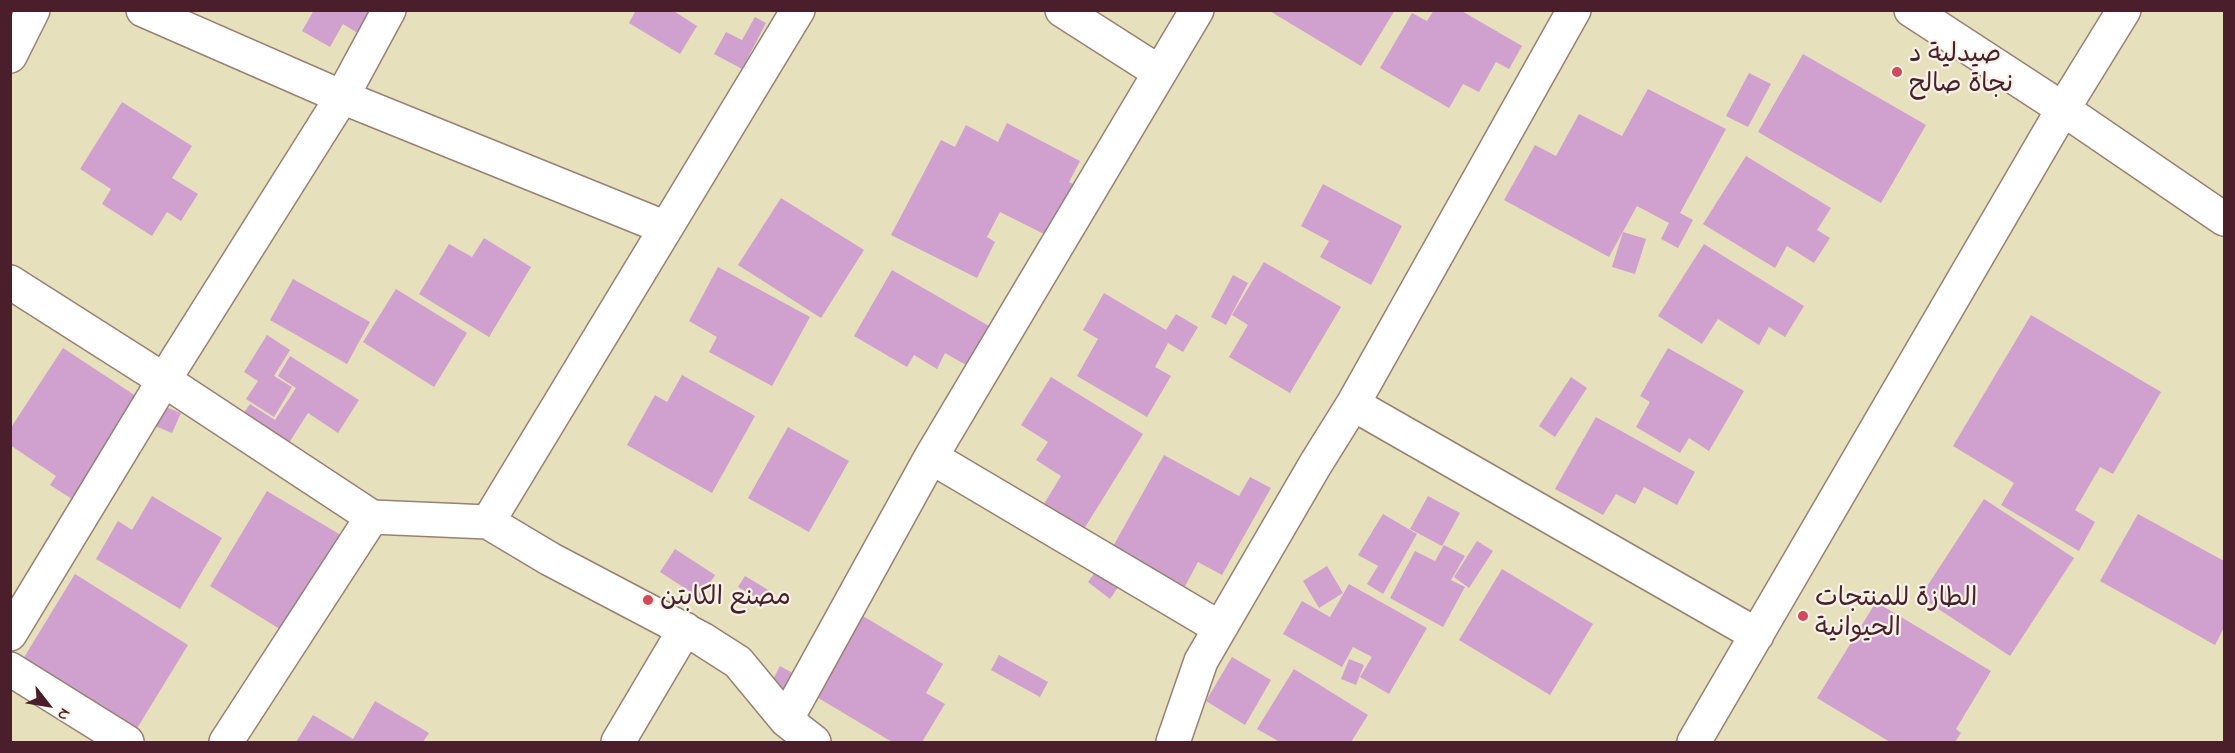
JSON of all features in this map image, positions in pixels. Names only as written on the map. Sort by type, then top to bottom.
[{"type":"street","points":[[10,56],[33,10]]},
{"type":"street","points":[[143,10],[342,97],[666,228]]},
{"type":"street","points":[[10,634],[164,380],[342,97],[389,10]]},
{"type":"street","points":[[488,522],[798,10]]},
{"type":"street","points":[[1062,10],[1159,72]]},
{"type":"street","points":[[786,720],[931,458],[1197,10]]},
{"type":"street","points":[[1173,742],[1201,662],[1353,404],[1574,10]]},
{"type":"street","points":[[1911,10],[2224,219]]},
{"type":"street","points":[[1694,742],[2063,110],[2124,10]]},
{"type":"street","points":[[10,282],[372,517],[488,522],[550,559],[685,629],[738,663],[786,720],[814,742]]},
{"type":"street","points":[[1353,404],[1757,635]]},
{"type":"street","points":[[931,458],[1220,628]]},
{"type":"street","points":[[226,742],[372,517]]},
{"type":"street","points":[[618,742],[685,629]]},
{"type":"street","points":[[10,669],[127,742]]},
{"type":"building","points":[[314,10],[378,10],[364,37],[343,24],[330,47],[302,31]]},
{"type":"building","points":[[636,10],[672,10],[697,26],[680,54],[629,23]]},
{"type":"building","points":[[1268,10],[1395,10],[1361,66]]},
{"type":"building","points":[[1434,10],[1460,10],[1522,46],[1509,69],[1496,62],[1479,92],[1463,84],[1449,108],[1380,68],[1412,13],[1427,21]]},
{"type":"building","points":[[755,17],[766,23],[742,69],[714,54],[726,32],[742,40]]},
{"type":"building","points":[[1803,54],[1926,125],[1881,203],[1758,132]]},
{"type":"building","points":[[1749,73],[1771,84],[1748,127],[1726,116]]},
{"type":"building","points":[[1648,89],[1726,129],[1680,213],[1693,220],[1678,248],[1661,239],[1669,223],[1637,206],[1609,257],[1504,200],[1535,145],[1556,156],[1579,114],[1622,136]]},
{"type":"building","points":[[122,102],[192,146],[172,178],[198,194],[181,221],[167,212],[152,236],[102,204],[111,189],[80,169]]},
{"type":"building","points":[[1007,123],[1080,161],[1069,182],[1080,188],[1054,239],[1000,212],[987,237],[995,242],[977,278],[891,235],[941,140],[955,147],[966,125],[998,142]]},
{"type":"building","points":[[1746,156],[1831,208],[1817,230],[1830,238],[1814,263],[1787,246],[1775,268],[1703,224]]},
{"type":"building","points":[[1323,184],[1402,226],[1371,285],[1320,257],[1329,241],[1301,226]]},
{"type":"building","points":[[781,198],[864,250],[821,318],[738,265]]},
{"type":"building","points":[[1623,232],[1646,239],[1635,274],[1612,267]]},
{"type":"building","points":[[484,238],[531,267],[489,337],[419,294],[449,244],[472,257]]},
{"type":"building","points":[[1704,244],[1804,306],[1785,337],[1769,327],[1759,345],[1718,319],[1702,344],[1658,316]]},
{"type":"building","points":[[1264,262],[1341,307],[1290,393],[1229,357],[1248,325],[1232,315]]},
{"type":"building","points":[[718,267],[810,317],[772,386],[709,352],[717,337],[689,321]]},
{"type":"building","points":[[892,270],[989,326],[966,365],[945,353],[937,369],[914,355],[907,367],[854,336]]},
{"type":"building","points":[[1233,275],[1248,283],[1226,325],[1211,317]]},
{"type":"building","points":[[293,279],[370,322],[347,364],[270,320]]},
{"type":"building","points":[[396,289],[467,333],[434,387],[363,342]]},
{"type":"building","points":[[1104,293],[1166,330],[1176,314],[1198,327],[1183,352],[1168,343],[1155,367],[1171,376],[1147,417],[1077,376],[1098,339],[1083,330]]},
{"type":"building","points":[[2031,315],[2161,392],[2113,474],[2100,467],[2075,510],[2095,522],[2079,551],[2001,505],[2014,483],[1953,446]]},
{"type":"building","points":[[267,335],[290,350],[274,376],[292,387],[274,417],[246,399],[258,381],[244,372]]},
{"type":"building","points":[[63,348],[145,402],[80,504],[50,485],[56,476],[10,445],[10,429]]},
{"type":"building","points":[[1668,348],[1744,391],[1709,451],[1689,438],[1680,453],[1636,427],[1650,402],[1640,396]]},
{"type":"building","points":[[290,356],[359,400],[338,433],[308,413],[287,446],[241,417],[250,404],[275,420],[296,388],[278,376]]},
{"type":"building","points":[[682,375],[755,416],[712,493],[627,445],[655,395],[667,402]]},
{"type":"building","points":[[1051,377],[1143,434],[1079,537],[1039,512],[1061,476],[1036,460],[1048,442],[1021,425]]},
{"type":"building","points":[[1571,377],[1587,388],[1555,437],[1539,426]]},
{"type":"building","points":[[158,404],[181,413],[172,433],[150,424]]},
{"type":"building","points":[[1596,417],[1695,472],[1677,505],[1644,487],[1635,504],[1616,494],[1603,515],[1555,489]]},
{"type":"building","points":[[788,427],[849,461],[809,532],[748,498]]},
{"type":"building","points":[[1164,455],[1239,496],[1250,477],[1271,488],[1222,575],[1198,562],[1183,590],[1111,550]]},
{"type":"building","points":[[267,491],[344,537],[291,636],[210,586]]},
{"type":"building","points":[[152,496],[222,538],[180,609],[96,559],[118,521],[132,530]]},
{"type":"building","points":[[1428,496],[1460,513],[1442,546],[1410,529]]},
{"type":"building","points":[[1984,499],[2074,558],[2010,656],[1920,597]]},
{"type":"building","points":[[1383,514],[1417,534],[1383,594],[1367,584],[1378,566],[1358,555]]},
{"type":"building","points":[[2138,514],[2224,561],[2224,628],[2215,645],[2100,581]]},
{"type":"building","points":[[1477,541],[1493,551],[1469,588],[1454,577]]},
{"type":"building","points":[[1444,545],[1465,556],[1451,580],[1465,587],[1443,627],[1390,598],[1415,551],[1435,561]]},
{"type":"building","points":[[675,549],[715,575],[700,598],[660,572]]},
{"type":"building","points":[[1327,566],[1343,593],[1319,608],[1303,581]]},
{"type":"building","points":[[1099,567],[1121,583],[1110,599],[1088,582]]},
{"type":"building","points":[[1502,569],[1593,624],[1550,695],[1459,640]]},
{"type":"building","points":[[75,574],[188,645],[136,730],[23,659]]},
{"type":"building","points":[[745,576],[775,594],[769,605],[738,587]]},
{"type":"building","points":[[1349,584],[1427,628],[1389,694],[1360,677],[1372,657],[1353,647],[1342,667],[1283,634],[1302,601],[1330,617]]},
{"type":"building","points":[[1876,602],[1991,671],[1956,729],[1961,733],[1955,742],[1890,742],[1817,698]]},
{"type":"building","points":[[863,616],[943,664],[926,693],[945,704],[922,742],[892,742],[815,696]]},
{"type":"building","points":[[999,655],[1048,682],[1040,697],[991,670]]},
{"type":"building","points":[[1232,657],[1271,680],[1245,725],[1206,701]]},
{"type":"building","points":[[1349,659],[1364,665],[1356,685],[1341,679]]},
{"type":"building","points":[[780,666],[798,676],[789,692],[771,683]]},
{"type":"building","points":[[1294,669],[1368,715],[1351,742],[1280,742],[1257,729]]},
{"type":"building","points":[[375,701],[429,733],[423,742],[296,742],[313,715],[353,739]]},
{"type":"place","name":"صيدلية د نجاة صالح","points":[[1897,72]]},
{"type":"place","name":"مصنع الكابتن","points":[[648,600]]},
{"type":"place","name":"الطازة للمنتجات الحيوانية","points":[[1803,616]]}]
